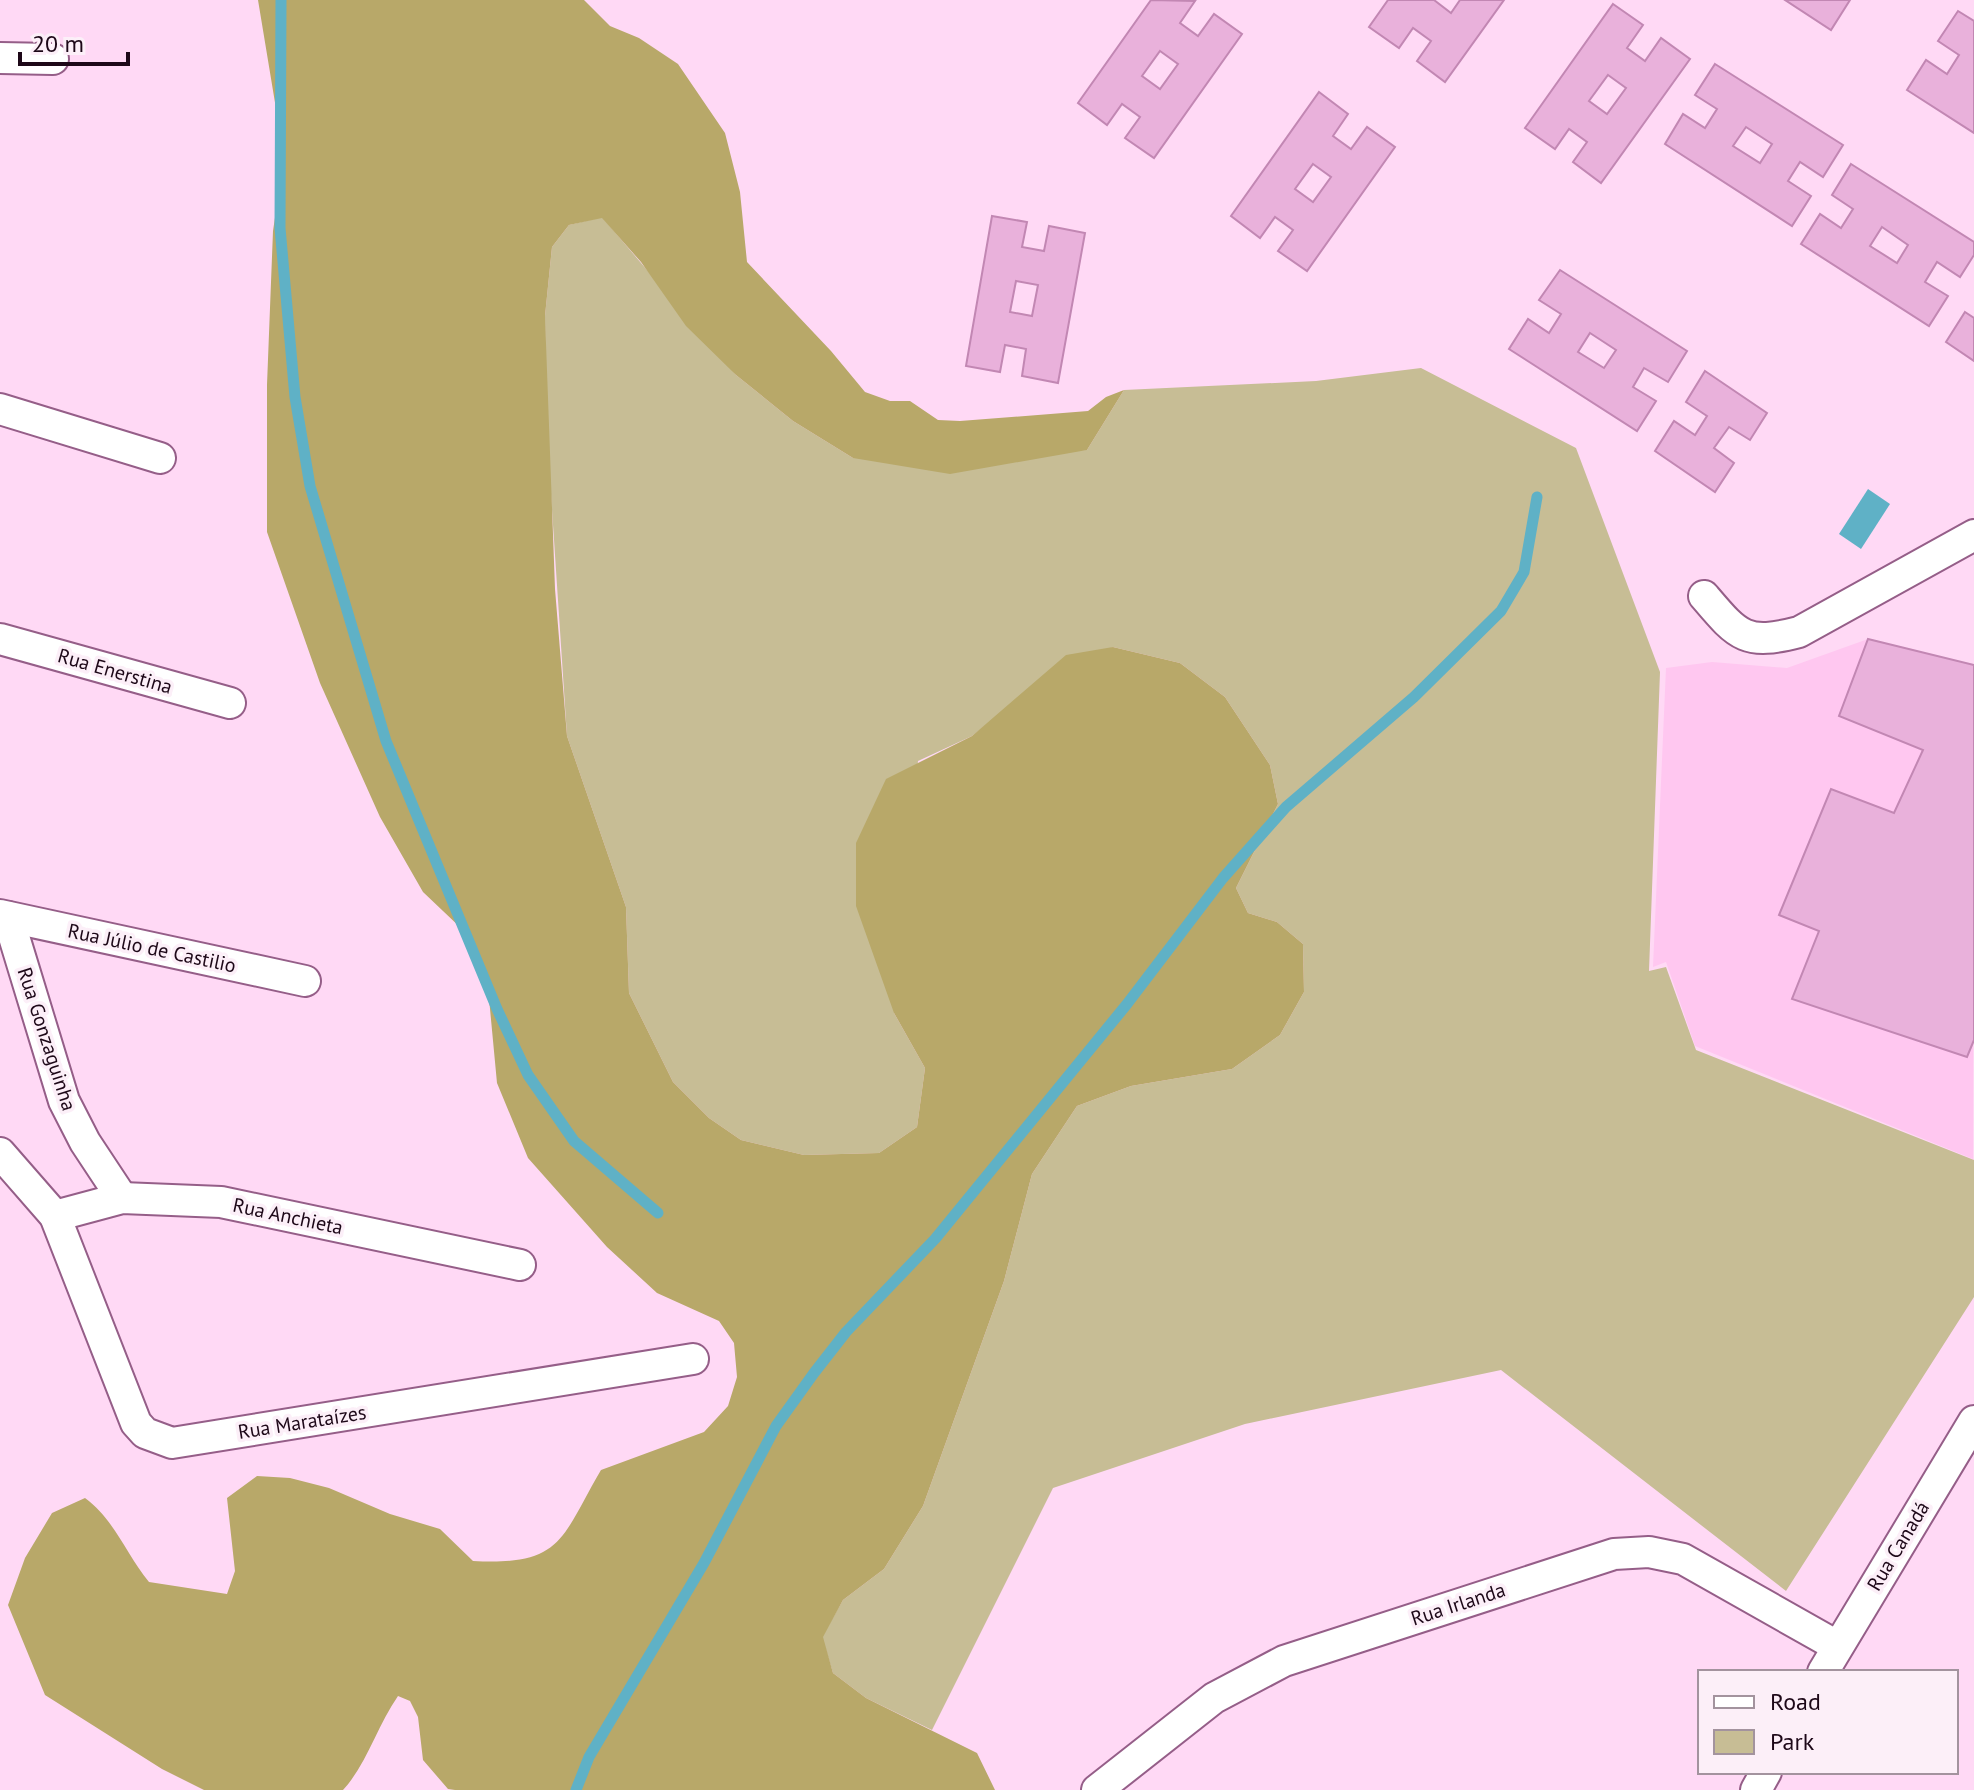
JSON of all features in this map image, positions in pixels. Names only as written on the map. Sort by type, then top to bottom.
[{"type":"street","points":[[0,58],[53,59]]},
{"type":"street","points":[[0,409],[160,458]]},
{"type":"street","points":[[1704,596],[1736,633],[1769,640],[1799,632],[1974,535]]},
{"type":"street","name":"Rua Enerstina","points":[[0,639],[230,703]]},
{"type":"street","name":"Rua Júlio de Castilio","points":[[4,916],[305,981]]},
{"type":"street","name":"Rua Gonzaguinha","points":[[4,916],[64,1101],[85,1142],[122,1198]]},
{"type":"street","points":[[0,1153],[55,1216]]},
{"type":"street","name":"Rua Anchieta","points":[[55,1216],[122,1198],[221,1202],[520,1265]]},
{"type":"street","name":"Rua Marataízes","points":[[55,1216],[136,1423],[157,1440],[172,1443],[693,1359]]},
{"type":"street","name":"Rua Canadá","points":[[1830,1659],[1974,1421]]},
{"type":"street","name":"Rua Irlanda","points":[[1097,1790],[1214,1698],[1284,1661],[1614,1554],[1649,1552],[1683,1559],[1830,1659]]},
{"type":"shaded area","points":[[258,0],[584,0],[610,26],[639,38],[678,64],[725,133],[740,192],[747,262],[865,392],[890,401],[910,401],[938,420],[960,421],[1088,411],[1106,397],[1124,390],[1087,450],[950,474],[853,458],[793,421],[736,375],[686,326],[641,262],[602,218],[569,225],[552,247],[545,316],[555,589],[567,736],[626,907],[629,993],[673,1082],[709,1118],[741,1140],[804,1155],[879,1153],[917,1127],[925,1068],[894,1013],[856,906],[856,843],[886,779],[972,736],[1066,655],[1113,647],[1180,663],[1225,697],[1270,765],[1278,804],[1236,888],[1248,913],[1277,922],[1303,944],[1304,992],[1280,1035],[1232,1069],[1131,1086],[1077,1106],[1032,1174],[1004,1281],[923,1506],[884,1569],[843,1600],[823,1637],[833,1673],[866,1698],[977,1753],[995,1790],[448,1789],[423,1760],[418,1717],[410,1701],[398,1696],[359,1769],[343,1790],[204,1790],[162,1769],[45,1695],[8,1605],[25,1558],[52,1513],[85,1498],[112,1526],[149,1582],[227,1594],[235,1571],[227,1498],[257,1476],[290,1478],[329,1488],[390,1514],[440,1529],[473,1561],[525,1558],[543,1552],[556,1543],[577,1514],[601,1470],[704,1432],[728,1406],[737,1377],[734,1343],[719,1321],[657,1293],[607,1247],[528,1158],[497,1083],[487,977],[463,930],[423,892],[380,817],[320,683],[267,532],[267,385],[273,231],[284,157]]},
{"type":"shaded area","points":[[1868,639],[1974,665],[1973,1159],[1695,1046],[1666,962],[1653,967],[1666,668],[1712,662],[1787,668]]},
{"type":"green space","points":[[602,217],[736,375],[793,421],[853,458],[1087,450],[1124,390],[1316,381],[1421,368],[1576,448],[1660,672],[1649,971],[1666,967],[1696,1050],[1974,1160],[1974,1297],[1786,1591],[1501,1370],[1245,1424],[1053,1488],[932,1730],[866,1698],[833,1673],[822,1637],[843,1600],[884,1569],[923,1506],[1004,1281],[1032,1174],[1077,1106],[1131,1086],[1232,1069],[1280,1035],[1304,992],[1303,944],[1277,922],[1248,913],[1236,888],[1278,804],[1270,765],[1225,697],[1180,663],[1113,647],[1015,702],[972,736],[918,761],[894,1013],[925,1068],[917,1127],[879,1153],[804,1155],[741,1140],[709,1118],[673,1082],[629,993],[626,907],[567,736],[546,419],[545,316],[552,247],[569,225]]},
{"type":"water","points":[[1868,489],[1890,504],[1861,549],[1839,534]]},
{"type":"building","points":[[1151,0],[1195,1],[1180,23],[1198,36],[1214,14],[1242,34],[1154,158],[1125,138],[1140,117],[1122,104],[1107,125],[1078,103]],"holes":[[[1160,51],[1178,64],[1160,89],[1142,76]]]},
{"type":"building","points":[[1388,0],[1434,0],[1451,13],[1460,0],[1504,0],[1445,82],[1417,61],[1431,41],[1413,28],[1399,48],[1369,27]]},
{"type":"building","points":[[1785,0],[1850,0],[1831,30]]},
{"type":"building","points":[[1613,4],[1643,25],[1627,48],[1645,61],[1661,38],[1690,59],[1601,183],[1573,162],[1587,142],[1569,129],[1555,149],[1525,128]],"holes":[[[1608,75],[1626,88],[1607,114],[1589,101]]]},
{"type":"building","points":[[1958,11],[1974,21],[1974,133],[1907,90],[1926,60],[1947,74],[1959,55],[1938,41]]},
{"type":"building","points":[[1715,64],[1843,145],[1823,177],[1800,162],[1788,181],[1811,196],[1792,226],[1665,144],[1683,114],[1705,128],[1717,109],[1695,95]],"holes":[[[1746,127],[1772,144],[1760,163],[1733,146]]]},
{"type":"building","points":[[1319,92],[1348,114],[1333,136],[1351,149],[1367,127],[1395,147],[1307,271],[1278,251],[1293,230],[1275,217],[1260,238],[1231,216]],"holes":[[[1313,164],[1331,177],[1313,202],[1295,189]]]},
{"type":"building","points":[[1851,164],[1974,242],[1974,255],[1960,277],[1937,262],[1925,282],[1948,296],[1929,326],[1801,244],[1820,214],[1841,228],[1853,209],[1832,195]],"holes":[[[1882,227],[1908,245],[1897,263],[1870,246]]]},
{"type":"building","points":[[992,216],[1027,222],[1022,247],[1044,251],[1049,226],[1085,233],[1058,383],[1022,376],[1026,349],[1005,345],[1000,372],[966,366]],"holes":[[[1016,281],[1038,285],[1032,316],[1010,312]]]},
{"type":"building","points":[[1560,270],[1687,351],[1668,382],[1644,368],[1633,387],[1656,401],[1637,431],[1509,349],[1528,319],[1549,333],[1561,314],[1539,300]],"holes":[[[1590,333],[1616,350],[1604,368],[1578,352]]]},
{"type":"building","points":[[1965,312],[1974,318],[1974,361],[1946,342]]},
{"type":"building","points":[[1705,371],[1767,413],[1750,440],[1729,427],[1714,448],[1734,463],[1715,492],[1655,451],[1674,421],[1695,435],[1707,416],[1686,402]]},
{"type":"building","points":[[1868,639],[1974,665],[1974,1040],[1967,1057],[1792,999],[1819,931],[1779,915],[1831,789],[1894,813],[1923,750],[1839,716]]},
{"type":"waterway","points":[[281,0],[280,228],[295,397],[310,486],[386,741],[497,1009],[528,1075],[574,1141],[658,1213]]},
{"type":"waterway","points":[[576,1790],[589,1757],[704,1563],[776,1426],[814,1373],[846,1332],[935,1239],[1127,1004],[1223,878],[1286,807],[1414,697],[1501,611],[1524,572],[1537,497]]}]
